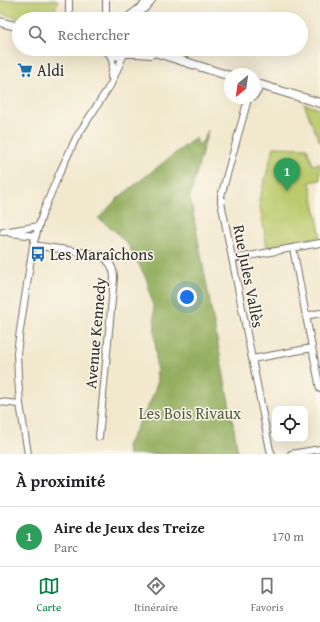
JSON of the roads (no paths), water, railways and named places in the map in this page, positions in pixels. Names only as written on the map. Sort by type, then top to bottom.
[{"type":"main road","points":[[0,22],[12,25]]},
{"type":"main road","points":[[160,56],[177,59]]},
{"type":"main road","points":[[167,56],[224,74]]},
{"type":"main road","points":[[260,85],[320,103]]},
{"type":"street","points":[[69,0],[69,12]]},
{"type":"street","points":[[106,0],[106,12]]},
{"type":"street","points":[[134,12],[148,0]]},
{"type":"street","points":[[141,12],[152,0]]},
{"type":"street","points":[[103,96],[109,84],[113,70],[113,62],[110,56]]},
{"type":"street","points":[[28,454],[20,404],[17,364],[19,336],[33,245],[53,188],[72,147],[113,80],[124,56]]},
{"type":"street","name":"Rue Jules Vallès","points":[[248,104],[221,196],[232,260],[272,454]]},
{"type":"street","points":[[2,232],[39,226]]},
{"type":"street","points":[[2,232],[36,236]]},
{"type":"street","points":[[232,260],[320,243]]},
{"type":"street","name":"Avenue Kennedy","points":[[33,245],[100,255],[107,260],[114,272],[99,437]]},
{"type":"street","points":[[293,248],[320,389]]},
{"type":"street","points":[[306,316],[320,313]]},
{"type":"street","points":[[252,359],[312,348]]},
{"type":"street","points":[[0,402],[20,404]]},
{"type":"street","points":[[291,454],[320,448]]},
{"type":"place","name":"Aldi","points":[[25,70]]},
{"type":"place","name":"Aire de Jeux des Treize","points":[[287,191]]},
{"type":"place","name":"Les Maraîchons","points":[[38,254]]},
{"type":"park label","name":"Les Bois Rivaux","points":[[190,413]]}]
